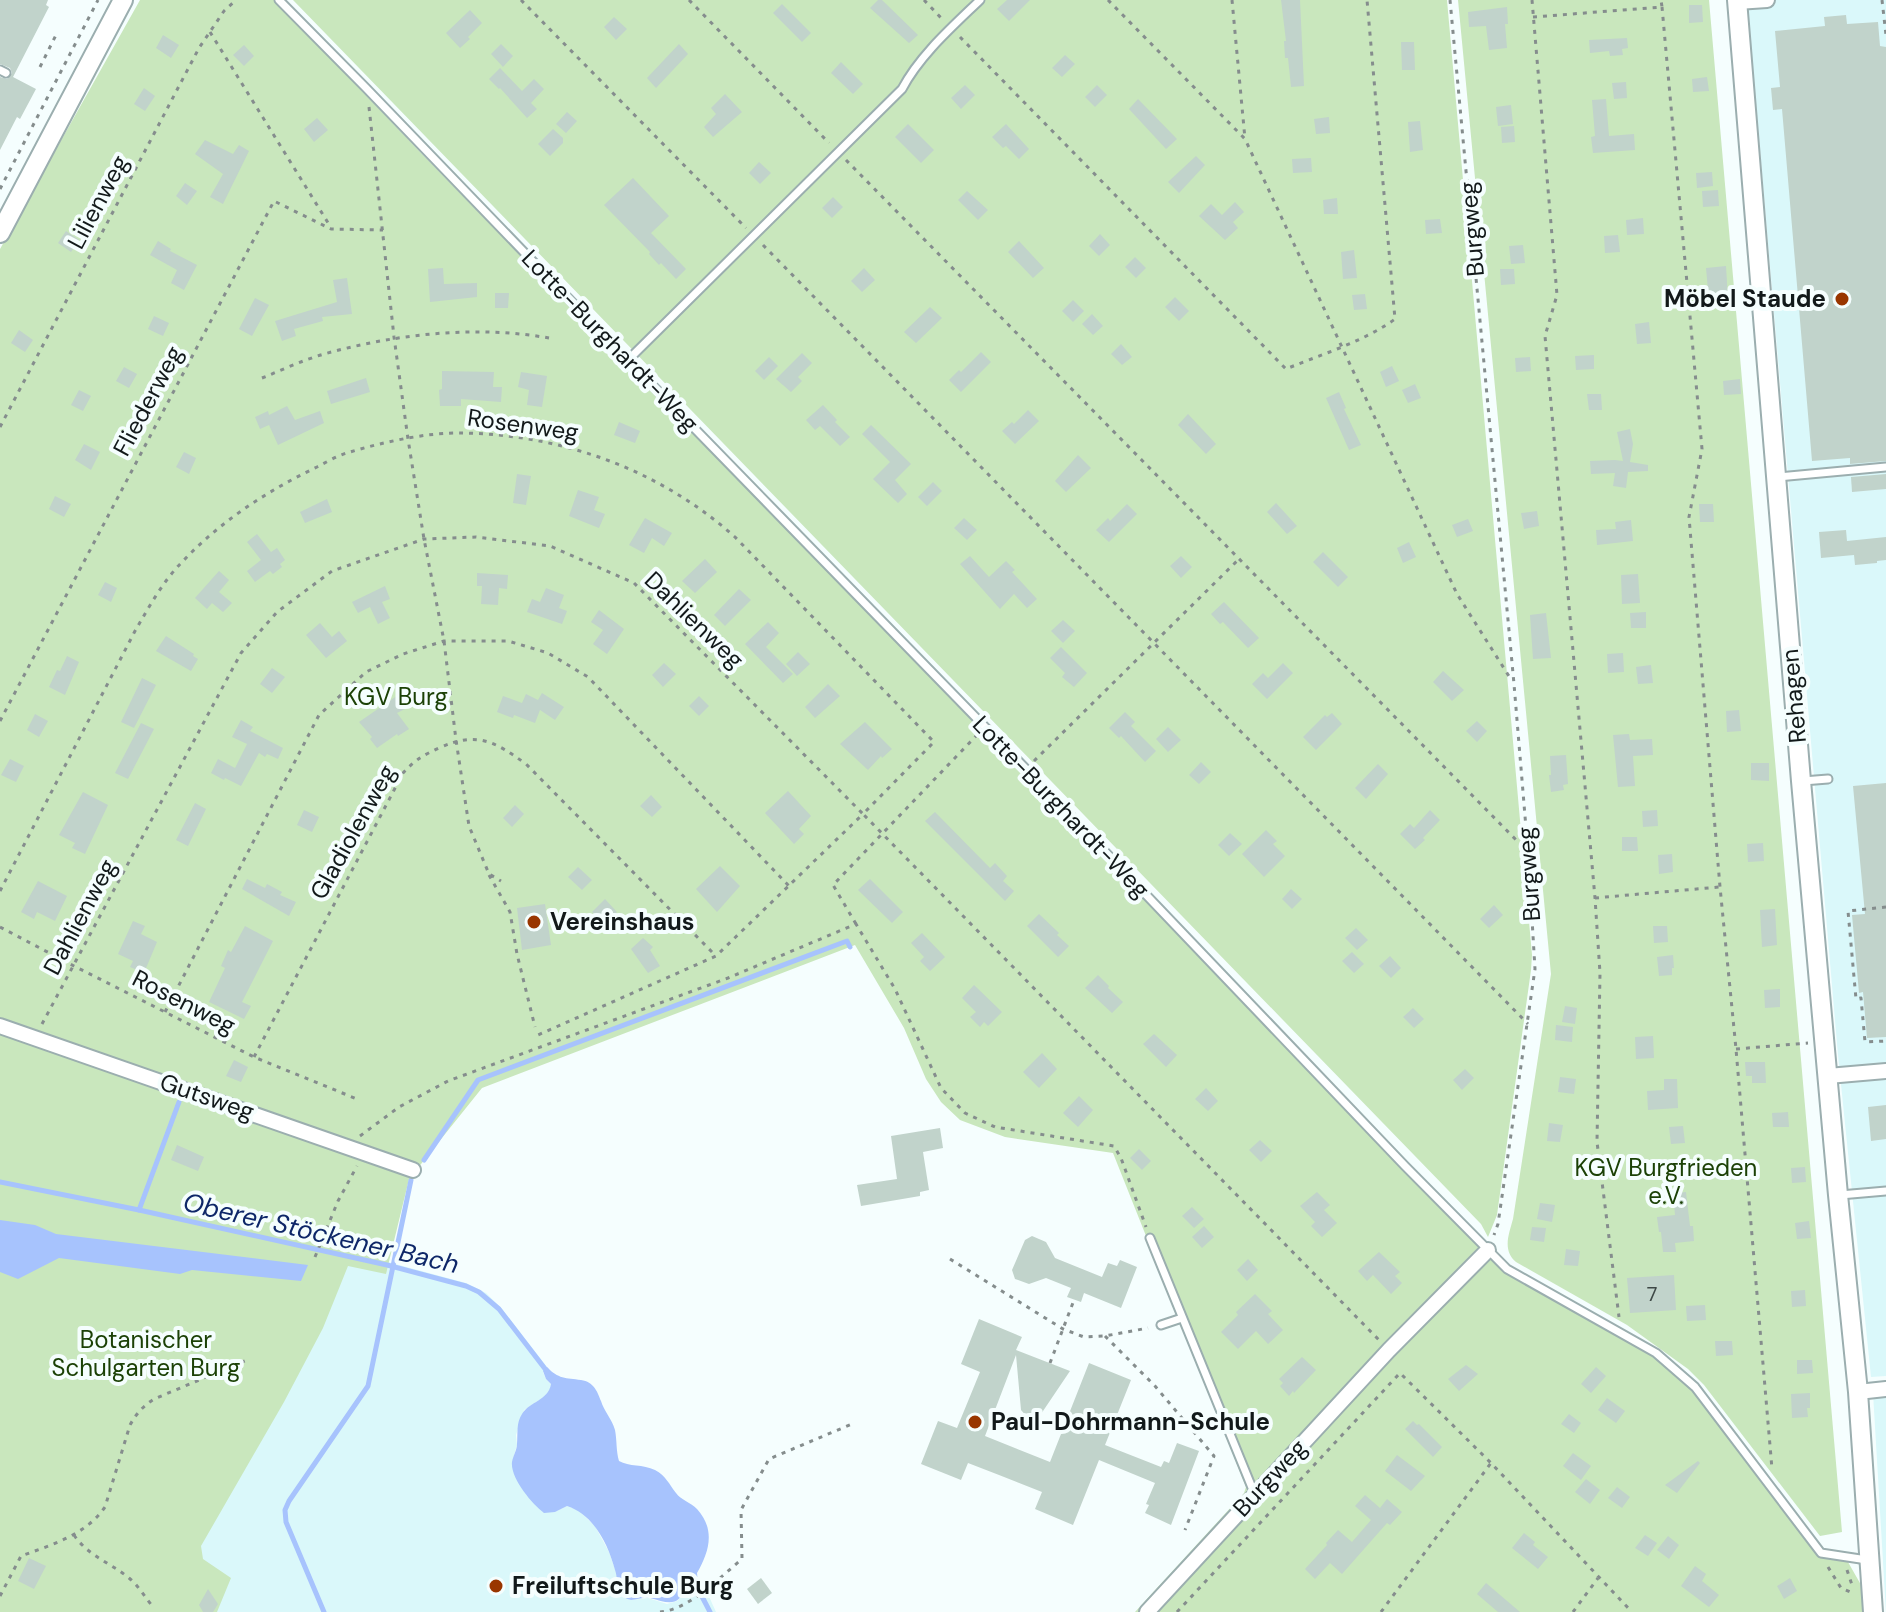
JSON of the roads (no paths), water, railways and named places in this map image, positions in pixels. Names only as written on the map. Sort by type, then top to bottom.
[{"type":"street","points":[[0,233],[123,0]]},
{"type":"street","points":[[1737,1],[1767,0]]},
{"type":"street","name":"Rehagen","points":[[1737,1],[1801,781],[1858,1392],[1873,1612]]},
{"type":"street","name":"Gutsweg","points":[[0,1026],[413,1170]]},
{"type":"street","points":[[1828,1076],[1886,1071]]},
{"type":"street","name":"Burgweg","points":[[1147,1612],[1389,1350],[1488,1250]]},
{"type":"street","points":[[1858,1392],[1886,1389]]},
{"type":"lane","name":"Lotte-Burghardt-Weg","points":[[279,0],[1507,1269],[1656,1353],[1695,1387],[1821,1553],[1870,1560]]},
{"type":"lane","points":[[628,360],[902,89],[910,74],[980,0]]},
{"type":"lane","points":[[1775,477],[1886,467]]},
{"type":"lane","points":[[1801,781],[1828,779]]},
{"type":"lane","points":[[1838,1195],[1886,1191]]},
{"type":"lane","points":[[1150,1238],[1255,1495]]},
{"type":"lane","points":[[1161,1325],[1182,1318]]},
{"type":"water","points":[[0,1220],[35,1225],[56,1234],[308,1265],[301,1281],[192,1270],[180,1274],[59,1258],[18,1279],[0,1272]]},
{"type":"water","points":[[547,1367],[559,1376],[592,1385],[614,1426],[619,1461],[659,1472],[678,1495],[703,1517],[709,1541],[697,1573],[696,1590],[693,1585],[686,1586],[680,1598],[672,1602],[647,1598],[631,1600],[619,1595],[612,1560],[592,1523],[567,1506],[544,1513],[523,1490],[512,1468],[518,1425],[525,1410],[549,1390],[551,1384],[543,1371]]},
{"type":"waterway","points":[[424,1160],[478,1080],[847,941],[850,947]]},
{"type":"waterway","points":[[139,1210],[179,1102]]},
{"type":"waterway","points":[[324,1612],[286,1522],[285,1510],[368,1386],[411,1180]]},
{"type":"waterway","name":"Oberer Stöckener Bach","points":[[0,1182],[387,1265],[466,1286],[479,1292],[499,1309],[549,1374]]},
{"type":"waterway","name":"Oberer Stöckener Bach","points":[[696,1585],[710,1612]]},
{"type":"place","name":"Möbel Staude","points":[[1842,299]]},
{"type":"place","name":"Vereinshaus","points":[[534,922]]},
{"type":"place","name":"Paul-Dohrmann-Schule","points":[[975,1422]]},
{"type":"place","name":"Freiluftschule Burg","points":[[496,1586]]},
{"type":"park label","name":"KGV Burg","points":[[396,697]]},
{"type":"park label","name":"KGV Burgfrieden e.V.","points":[[1666,1182]]},
{"type":"park label","name":"Botanischer Schulgarten Burg","points":[[146,1354]]}]
